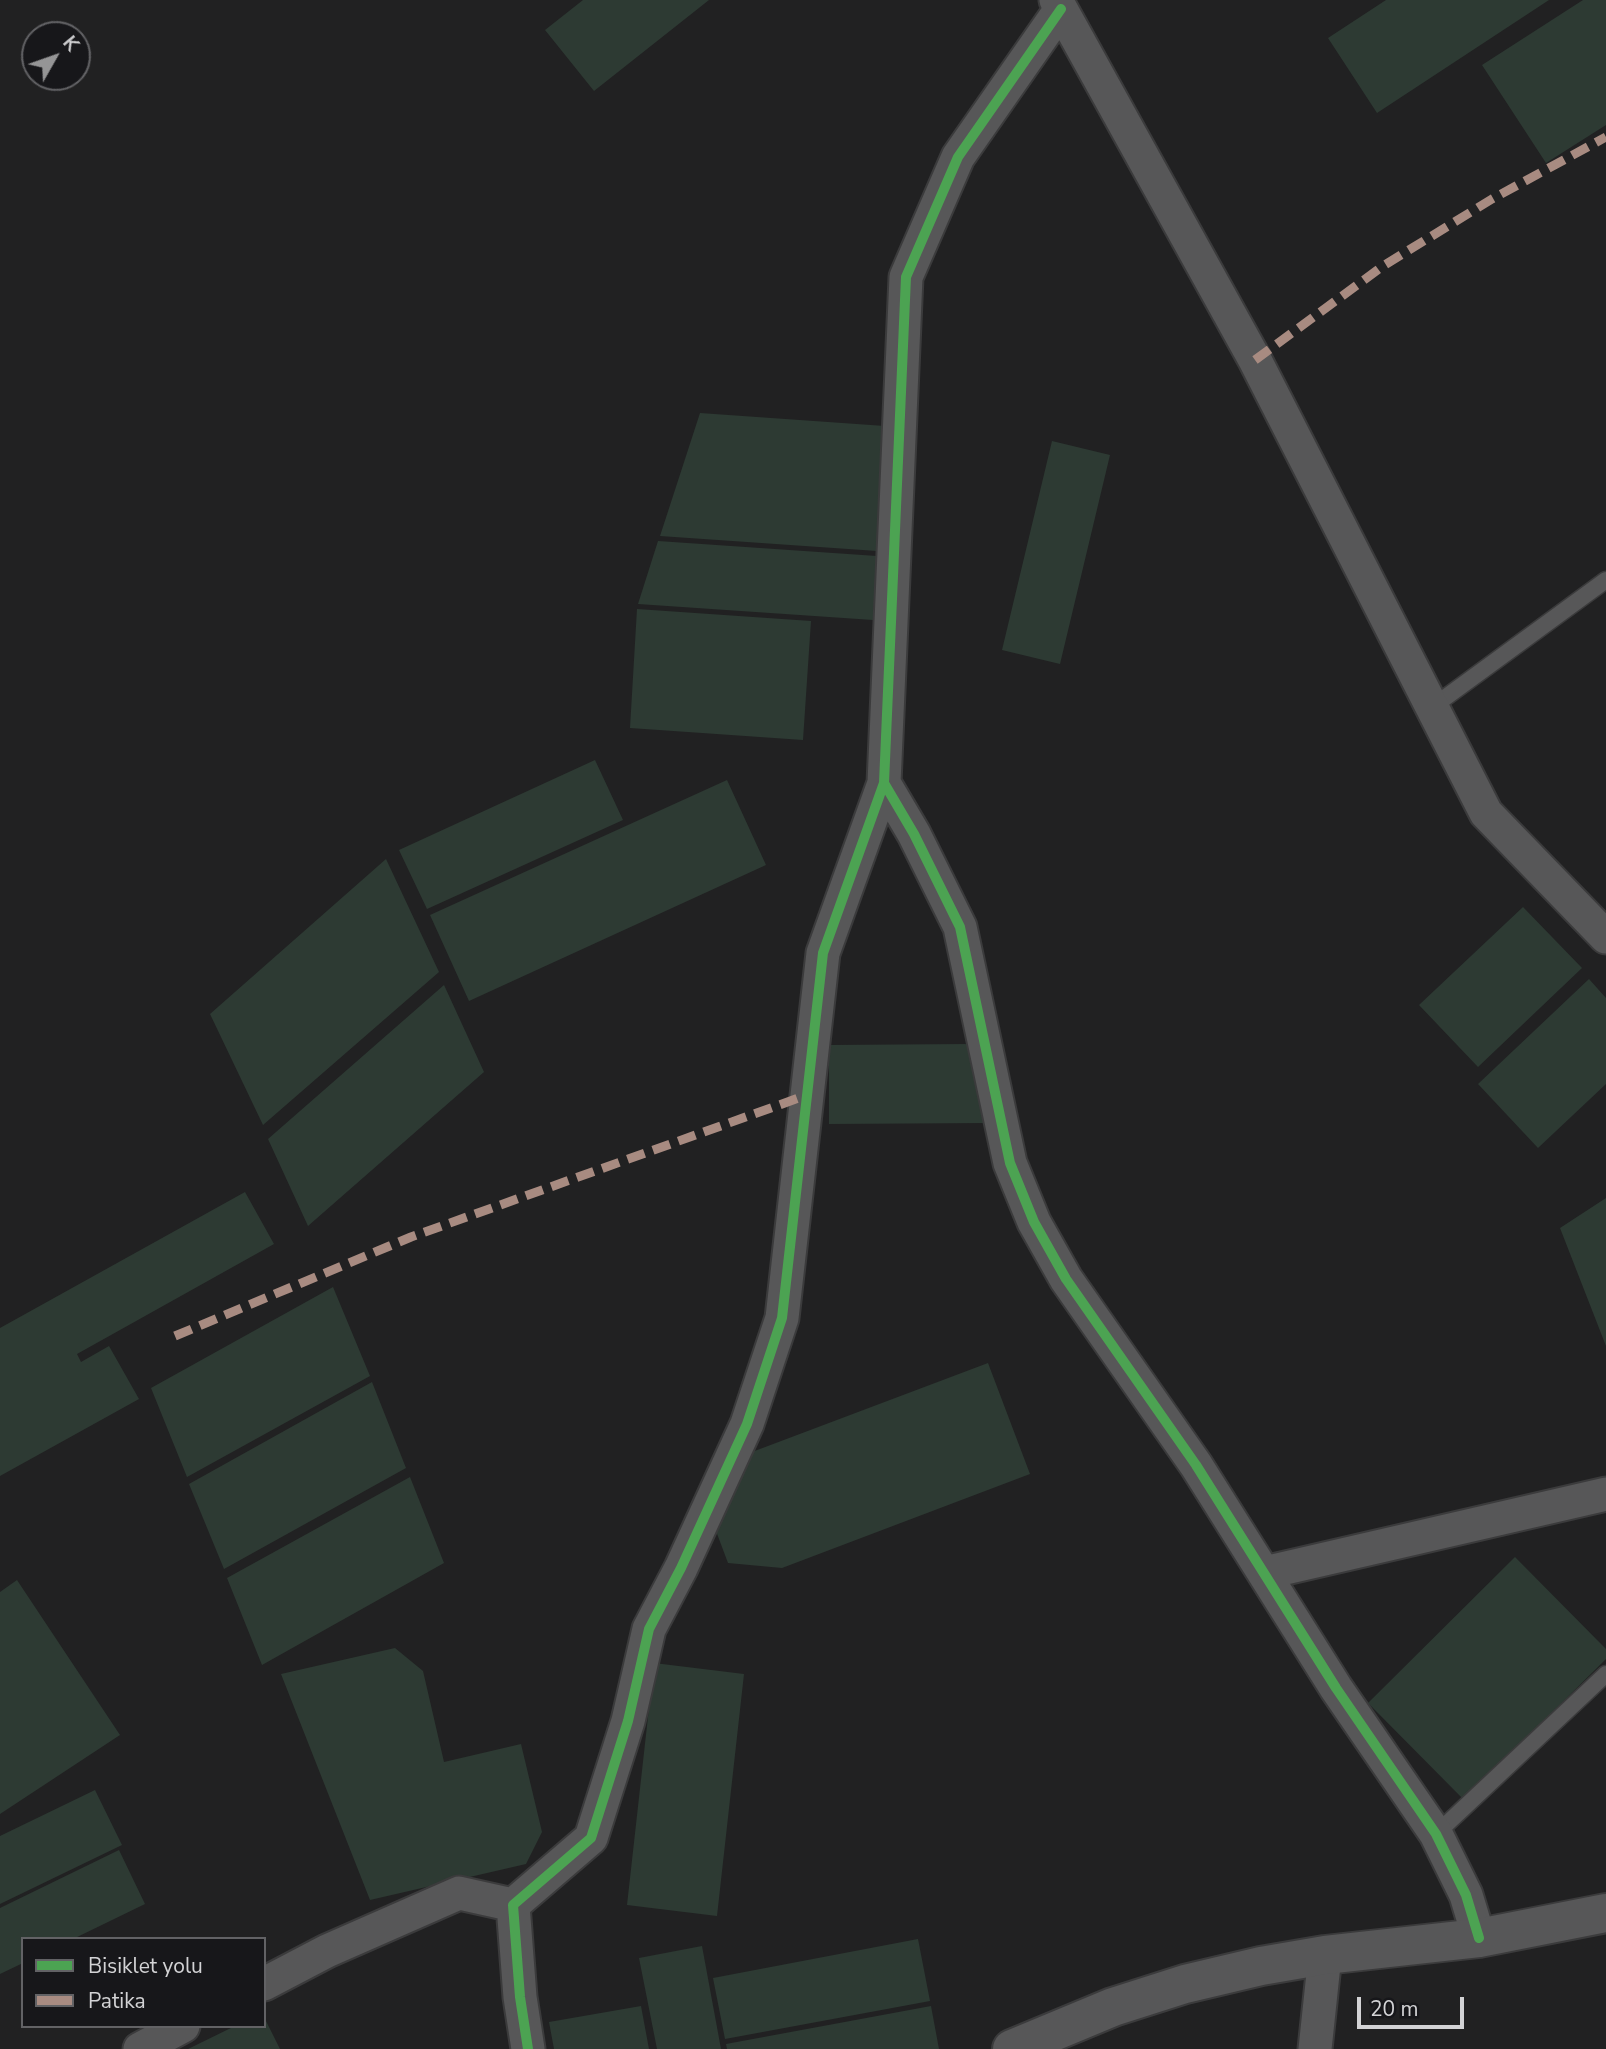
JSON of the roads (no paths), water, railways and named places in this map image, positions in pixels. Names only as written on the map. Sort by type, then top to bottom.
[{"type":"street","points":[[513,1905],[591,1838],[628,1721],[649,1629],[681,1568],[751,1411],[782,1318],[823,953],[884,783],[906,277],[958,157],[1059,5],[1255,360],[1486,813],[1606,937]]},
{"type":"street","points":[[884,783],[914,834],[960,927],[1010,1163],[1034,1223],[1066,1279],[1196,1465],[1336,1688],[1436,1834],[1466,1895],[1479,1938]]},
{"type":"street","points":[[1264,1573],[1606,1494]]},
{"type":"street","points":[[266,1983],[327,1951],[459,1893],[513,1905]]},
{"type":"street","points":[[513,1905],[520,1997],[528,2049]]},
{"type":"street","points":[[1012,2049],[1113,2007],[1185,1984],[1261,1966],[1325,1955],[1479,1938],[1606,1913]]},
{"type":"street","points":[[1315,2049],[1325,1955]]},
{"type":"street","points":[[139,2049],[179,2028]]},
{"type":"lane","points":[[1431,708],[1606,580]]},
{"type":"lane","points":[[1436,1834],[1606,1674]]}]
